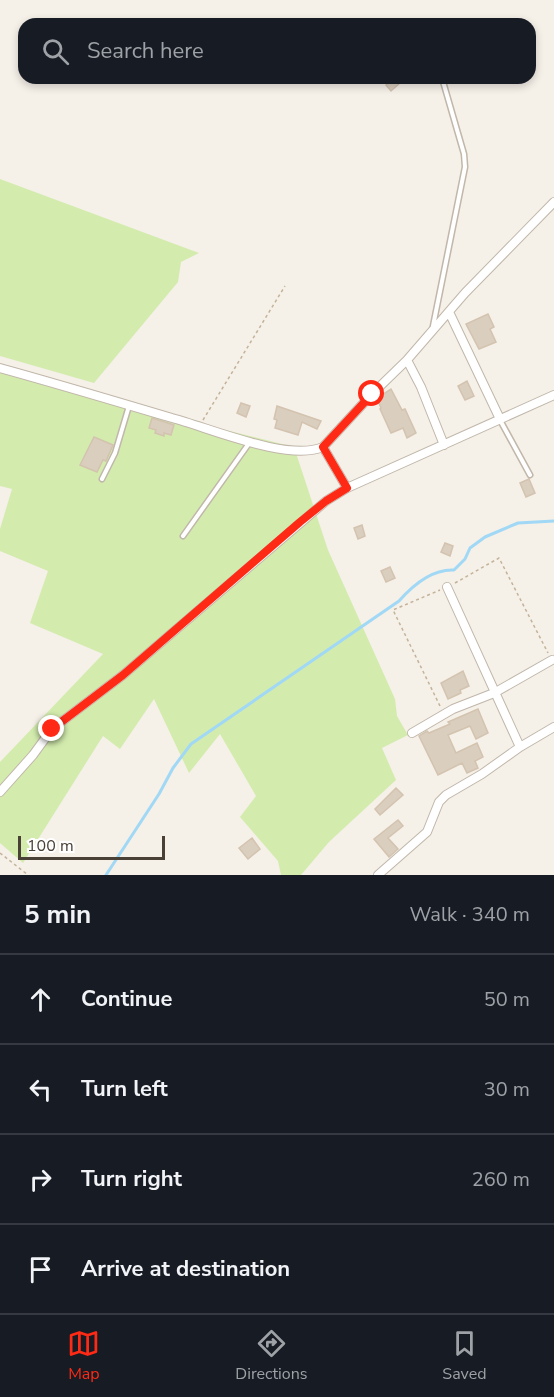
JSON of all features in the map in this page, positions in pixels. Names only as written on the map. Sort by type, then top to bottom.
[{"type":"street","points":[[0,368],[250,442],[315,451],[323,447],[407,360],[465,292],[554,202]]},
{"type":"street","points":[[449,312],[500,419]]},
{"type":"street","points":[[407,360],[421,387],[444,445]]},
{"type":"street","points":[[0,792],[33,755],[52,729],[123,675],[326,501],[347,488],[554,394]]},
{"type":"street","points":[[323,447],[347,488]]},
{"type":"street","points":[[447,587],[520,747]]},
{"type":"street","points":[[412,733],[453,709],[494,693],[552,660]]},
{"type":"street","points":[[378,875],[427,832],[439,802],[446,795],[554,727]]},
{"type":"lane","points":[[432,330],[465,167],[464,154],[444,84]]},
{"type":"lane","points":[[102,479],[115,453],[129,406]]},
{"type":"lane","points":[[500,419],[531,474]]},
{"type":"lane","points":[[183,536],[250,442]]},
{"type":"path","points":[[200,426],[285,286]]},
{"type":"path","points":[[500,558],[552,660]]},
{"type":"path","points":[[393,610],[444,715]]},
{"type":"path","points":[[0,853],[28,875]]},
{"type":"green space","points":[[0,179],[199,253],[181,262],[178,282],[94,383],[0,356]]},
{"type":"green space","points":[[0,367],[189,421],[294,447],[328,550],[395,699],[397,716],[408,735],[382,748],[396,780],[329,842],[301,875],[281,875],[278,861],[240,817],[256,796],[220,734],[189,773],[154,699],[120,749],[103,736],[23,863],[0,843],[0,762],[103,654],[30,623],[48,571],[0,551],[0,529],[12,489],[0,486]]},
{"type":"building","points":[[387,84],[399,84],[391,91]]},
{"type":"building","points":[[488,314],[494,327],[490,329],[496,342],[479,349],[466,324]]},
{"type":"building","points":[[467,381],[474,396],[465,400],[458,386]]},
{"type":"building","points":[[391,389],[402,410],[405,409],[416,433],[407,438],[403,428],[391,433],[380,409],[377,398]]},
{"type":"building","points":[[241,403],[250,406],[246,417],[237,413]]},
{"type":"building","points":[[277,406],[321,421],[317,429],[302,422],[298,435],[275,428],[277,420],[274,419]]},
{"type":"building","points":[[152,418],[174,425],[171,435],[164,433],[164,436],[149,428]]},
{"type":"building","points":[[94,437],[113,445],[106,461],[103,460],[97,472],[80,465]]},
{"type":"building","points":[[529,479],[535,493],[526,497],[520,483]]},
{"type":"building","points":[[362,525],[365,536],[358,539],[354,528]]},
{"type":"building","points":[[445,543],[453,546],[450,556],[441,552]]},
{"type":"building","points":[[390,567],[395,578],[386,582],[381,571]]},
{"type":"building","points":[[463,671],[469,686],[448,699],[441,683]]},
{"type":"building","points":[[478,709],[488,733],[476,739],[470,726],[448,735],[456,753],[477,743],[483,757],[475,761],[478,768],[467,773],[462,763],[438,775],[419,736],[450,724],[448,722]]},
{"type":"building","points":[[396,788],[403,795],[380,815],[375,809]]},
{"type":"building","points":[[398,820],[403,826],[388,838],[398,849],[389,857],[374,839]]},
{"type":"building","points":[[252,838],[260,849],[248,859],[239,848]]},
{"type":"waterway","points":[[106,875],[159,794],[173,768],[191,744],[399,601],[424,579],[439,572],[454,570],[465,559],[470,548],[485,537],[518,523],[554,521]]},
{"type":"route","points":[[52,729],[123,675],[300,522],[347,488],[323,447],[372,394]]}]
